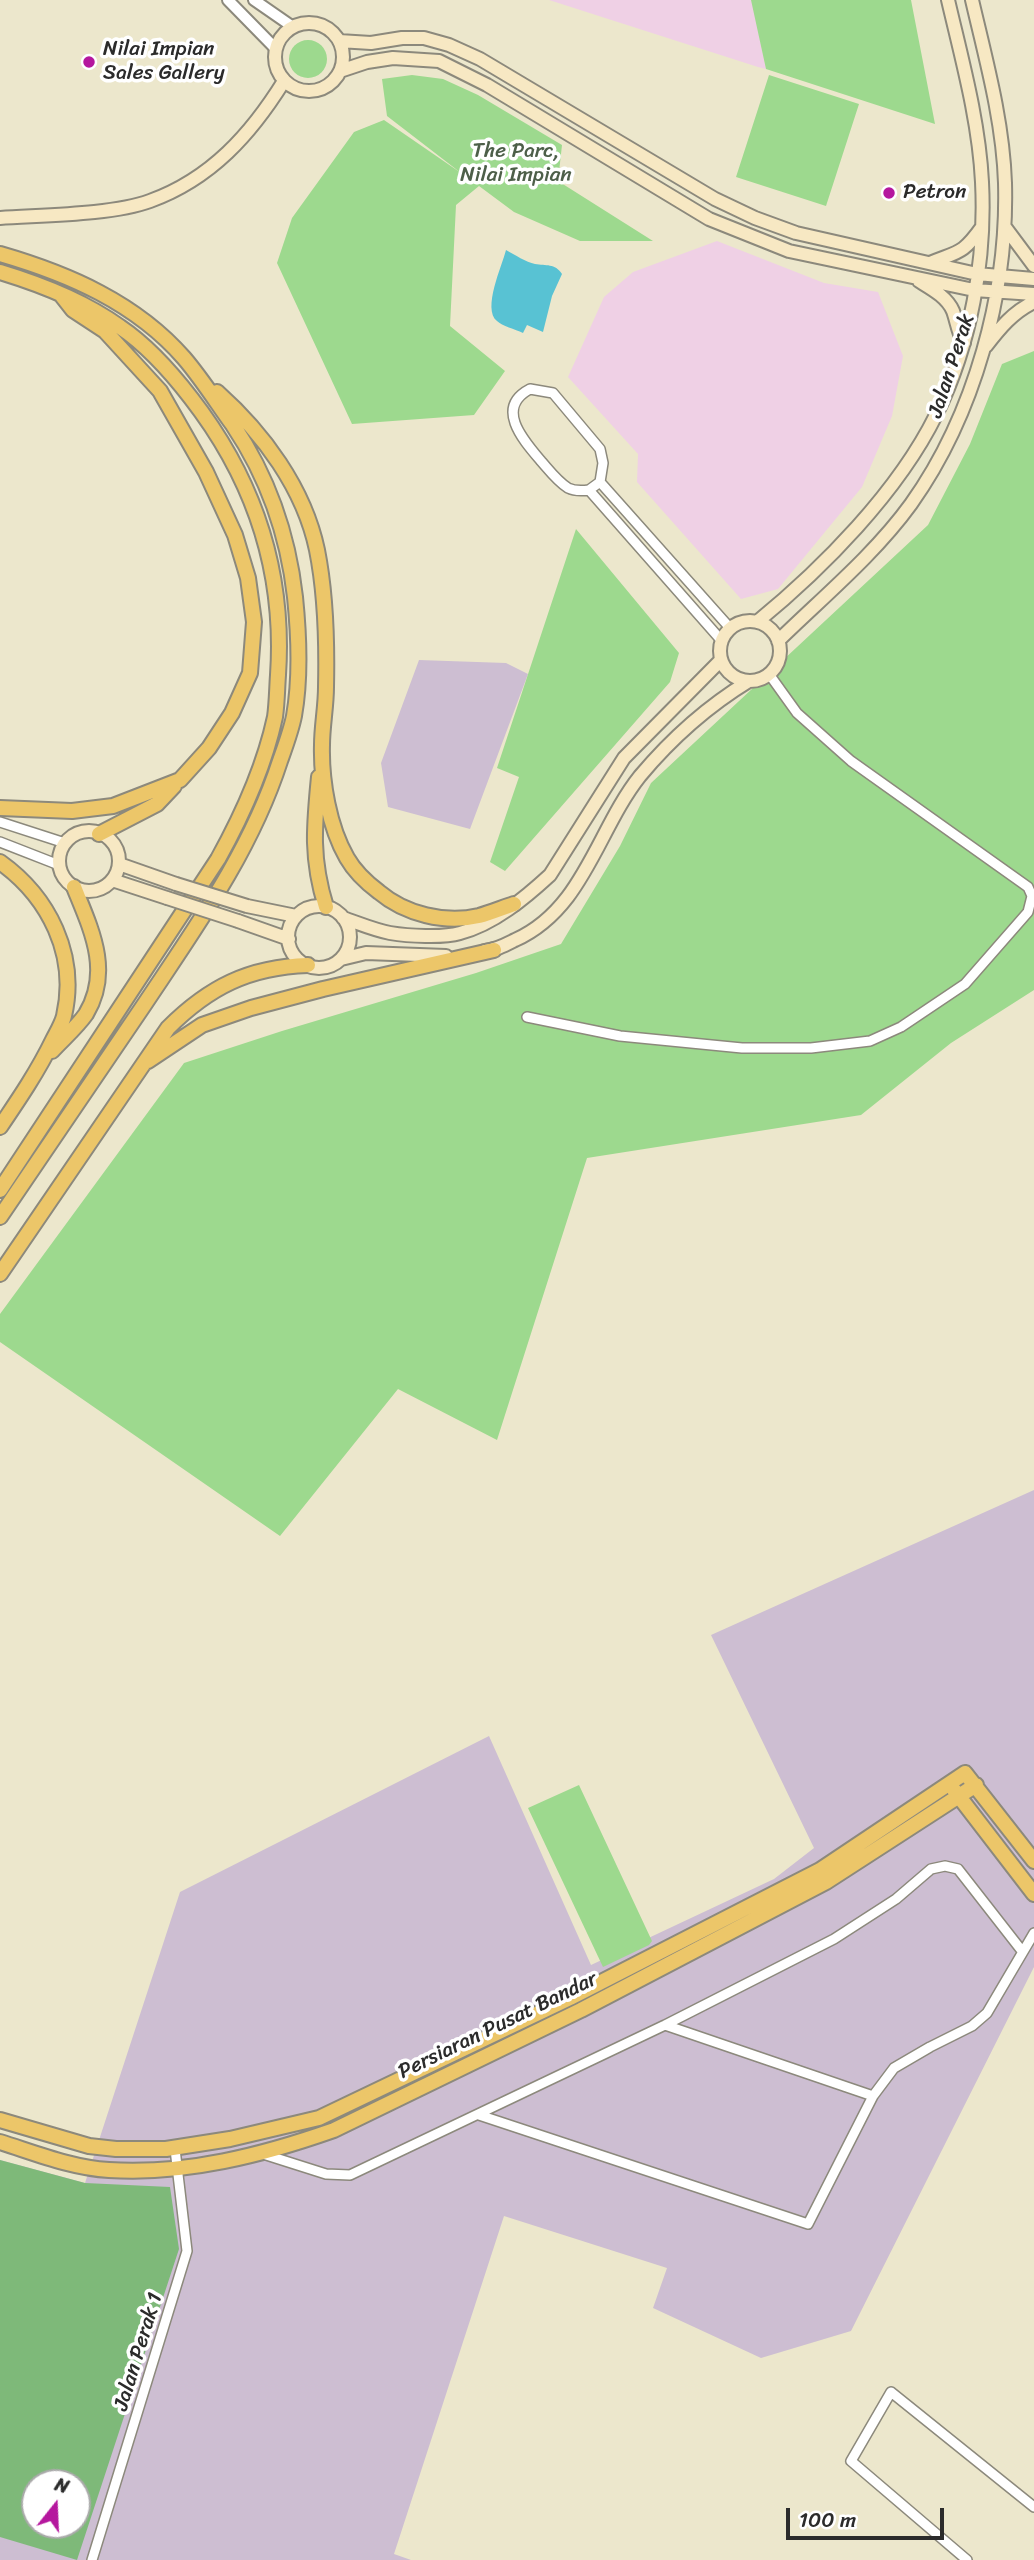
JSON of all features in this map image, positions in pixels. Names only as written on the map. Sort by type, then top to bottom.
[{"type":"main road","name":"Jalan Perak","points":[[757,622],[793,592],[875,507],[936,415],[964,344],[977,274],[982,226],[982,181],[968,83],[948,0]]},
{"type":"main road","name":"Jalan Perak","points":[[778,640],[864,558],[910,505],[958,423],[984,348],[1005,227],[1005,180],[990,78],[971,0]]},
{"type":"main road","points":[[303,23],[324,26],[339,41],[343,61],[341,71],[329,85],[311,92],[292,87],[275,65],[275,48],[279,39],[293,27],[303,23]]},
{"type":"main road","points":[[339,41],[371,43],[424,38],[449,45],[480,59],[715,199],[796,233],[977,274],[1034,279]]},
{"type":"main road","points":[[341,71],[368,62],[393,58],[439,61],[487,85],[725,226],[789,251],[974,290],[1034,294]]},
{"type":"main road","points":[[0,218],[107,209],[149,201],[199,178],[222,160],[252,128],[284,80]]},
{"type":"main road","points":[[930,263],[960,253],[969,246],[982,226]]},
{"type":"main road","points":[[1005,227],[1034,266]]},
{"type":"main road","points":[[0,254],[83,283],[116,301],[149,325],[182,355],[253,456],[270,495],[291,567],[298,626],[298,685],[294,718],[276,774],[239,860],[0,1217]]},
{"type":"main road","points":[[0,272],[60,292],[120,327],[145,346],[210,422],[239,469],[256,510],[269,556],[281,641],[275,714],[259,772],[240,820],[218,859],[0,1190]]},
{"type":"main road","points":[[914,278],[942,296],[953,309],[958,332],[964,344]]},
{"type":"main road","points":[[42,1063],[85,1015],[99,985],[97,950],[74,887],[62,874],[59,865],[59,857],[65,843],[81,833],[99,834],[157,804],[209,748],[232,712],[250,673],[254,622],[248,578],[235,535],[206,472],[160,391],[105,331],[73,310],[60,292]]},
{"type":"main road","points":[[984,348],[1004,323],[1022,307],[1034,302]]},
{"type":"main road","points":[[197,374],[250,425],[289,477],[308,519],[317,550],[326,631],[326,690],[313,852],[317,879],[326,907]]},
{"type":"main road","points":[[141,1067],[202,1025],[251,1008],[494,950],[532,933],[555,915],[598,850],[639,778],[668,745],[715,702],[749,681],[769,674],[779,659],[778,640],[773,632],[757,622],[742,622],[730,628],[721,640],[721,660],[732,675],[749,681]]},
{"type":"main road","points":[[308,965],[295,955],[289,931],[296,916],[310,907],[326,907],[343,918],[388,933],[458,934],[489,921],[514,904],[550,875],[624,758],[721,660]]},
{"type":"main road","points":[[322,748],[326,793],[335,832],[347,859],[364,880],[389,901],[418,914],[445,918],[477,917],[514,904]]},
{"type":"main road","points":[[0,808],[72,811],[113,806],[180,780]]},
{"type":"main road","points":[[74,887],[95,891],[112,880],[119,864],[114,846],[99,834]]},
{"type":"main road","points":[[0,862],[34,891],[50,918],[62,946],[69,979],[64,1018],[42,1063],[0,1128]]},
{"type":"main road","points":[[119,864],[247,906],[296,916]]},
{"type":"main road","points":[[112,880],[289,939]]},
{"type":"main road","points":[[341,959],[349,943],[348,925],[343,918]]},
{"type":"main road","points":[[0,1274],[168,1028],[187,1009],[219,986],[278,966],[325,967],[341,959],[366,953],[435,957],[494,950]]},
{"type":"main road","name":"Persiaran Pusat Bandar","points":[[0,2120],[89,2146],[175,2149],[319,2118],[570,1998],[820,1870],[965,1773],[976,1786],[826,1882],[581,2010],[334,2130],[292,2145],[177,2169],[107,2170],[66,2162],[0,2142]]},
{"type":"main road","points":[[948,1783],[1034,1894]]},
{"type":"main road","points":[[976,1786],[1034,1861]]},
{"type":"street","points":[[228,0],[275,48]]},
{"type":"street","points":[[254,0],[267,5],[293,27]]},
{"type":"street","points":[[530,390],[552,393],[600,449],[603,463],[600,482],[589,490],[570,489],[553,475],[518,433],[513,424],[514,406],[521,394],[530,390]]},
{"type":"street","points":[[600,482],[730,628]]},
{"type":"street","points":[[589,490],[721,640]]},
{"type":"street","points":[[527,1017],[620,1036],[742,1048],[811,1048],[870,1041],[901,1027],[965,984],[1028,912],[1032,897],[1028,887],[851,761],[797,713],[769,674]]},
{"type":"street","points":[[0,822],[65,843]]},
{"type":"street","points":[[0,842],[59,865]]},
{"type":"street","points":[[259,2153],[326,2174],[350,2175],[665,2025],[834,1939],[896,1899],[932,1869],[945,1866],[958,1869],[1022,1951]]},
{"type":"street","points":[[479,2115],[808,2224],[873,2096],[894,2068],[972,2026],[987,2013],[1034,1933]]},
{"type":"street","points":[[1022,1951],[1034,1949]]},
{"type":"street","points":[[665,2025],[873,2096]]},
{"type":"street","name":"Jalan Perak 1","points":[[92,2560],[187,2251],[175,2149]]},
{"type":"street","points":[[967,2560],[851,2460],[891,2392],[1034,2507]]},
{"type":"shaded area","points":[[549,0],[752,0],[766,69],[758,67]]},
{"type":"shaded area","points":[[717,241],[824,283],[878,292],[903,356],[892,416],[862,487],[778,589],[741,599],[637,482],[638,454],[568,377],[604,297],[633,272]]},
{"type":"shaded area","points":[[419,660],[506,663],[528,674],[470,829],[388,807],[381,763]]},
{"type":"shaded area","points":[[1034,1490],[1034,1967],[851,2331],[761,2358],[653,2308],[667,2268],[504,2216],[394,2554],[411,2560],[0,2560],[0,2160],[85,2183],[180,1892],[489,1736],[591,1965],[774,1879],[814,1848],[711,1635]]},
{"type":"green space","points":[[751,0],[911,0],[935,124],[766,69]]},
{"type":"green space","points":[[308,40],[322,45],[327,59],[322,73],[308,78],[294,73],[289,59],[294,45]]},
{"type":"green space","name":"The Parc, Nilai Impian","points":[[412,75],[443,79],[478,95],[562,145],[558,181],[653,241],[580,241],[514,212],[479,186],[456,205],[450,326],[505,371],[474,415],[352,424],[277,263],[292,218],[354,132],[384,120],[461,173],[387,116],[382,79]]},
{"type":"green space","points":[[769,75],[859,104],[826,206],[736,177]]},
{"type":"green space","points":[[1034,351],[1034,990],[951,1043],[861,1115],[587,1158],[497,1440],[398,1389],[280,1536],[0,1342],[0,1314],[184,1063],[561,944],[620,846],[651,783],[928,525],[970,444],[1002,364]]},
{"type":"green space","points":[[576,529],[679,653],[670,682],[505,871],[490,862],[519,777],[497,768]]},
{"type":"green space","points":[[579,1785],[652,1941],[649,1945],[603,1967],[528,1808]]},
{"type":"green space","points":[[0,2160],[85,2183],[170,2187],[179,2249],[91,2517],[91,2469],[21,2469],[21,2539],[84,2539],[77,2560],[0,2537]]},
{"type":"water","points":[[506,250],[532,263],[553,267],[562,274],[552,296],[543,332],[527,325],[523,333],[499,323],[493,315],[492,297]]},
{"type":"place","name":"Nilai Impian Sales Gallery","points":[[89,62]]},
{"type":"place","name":"Petron","points":[[889,193]]}]
